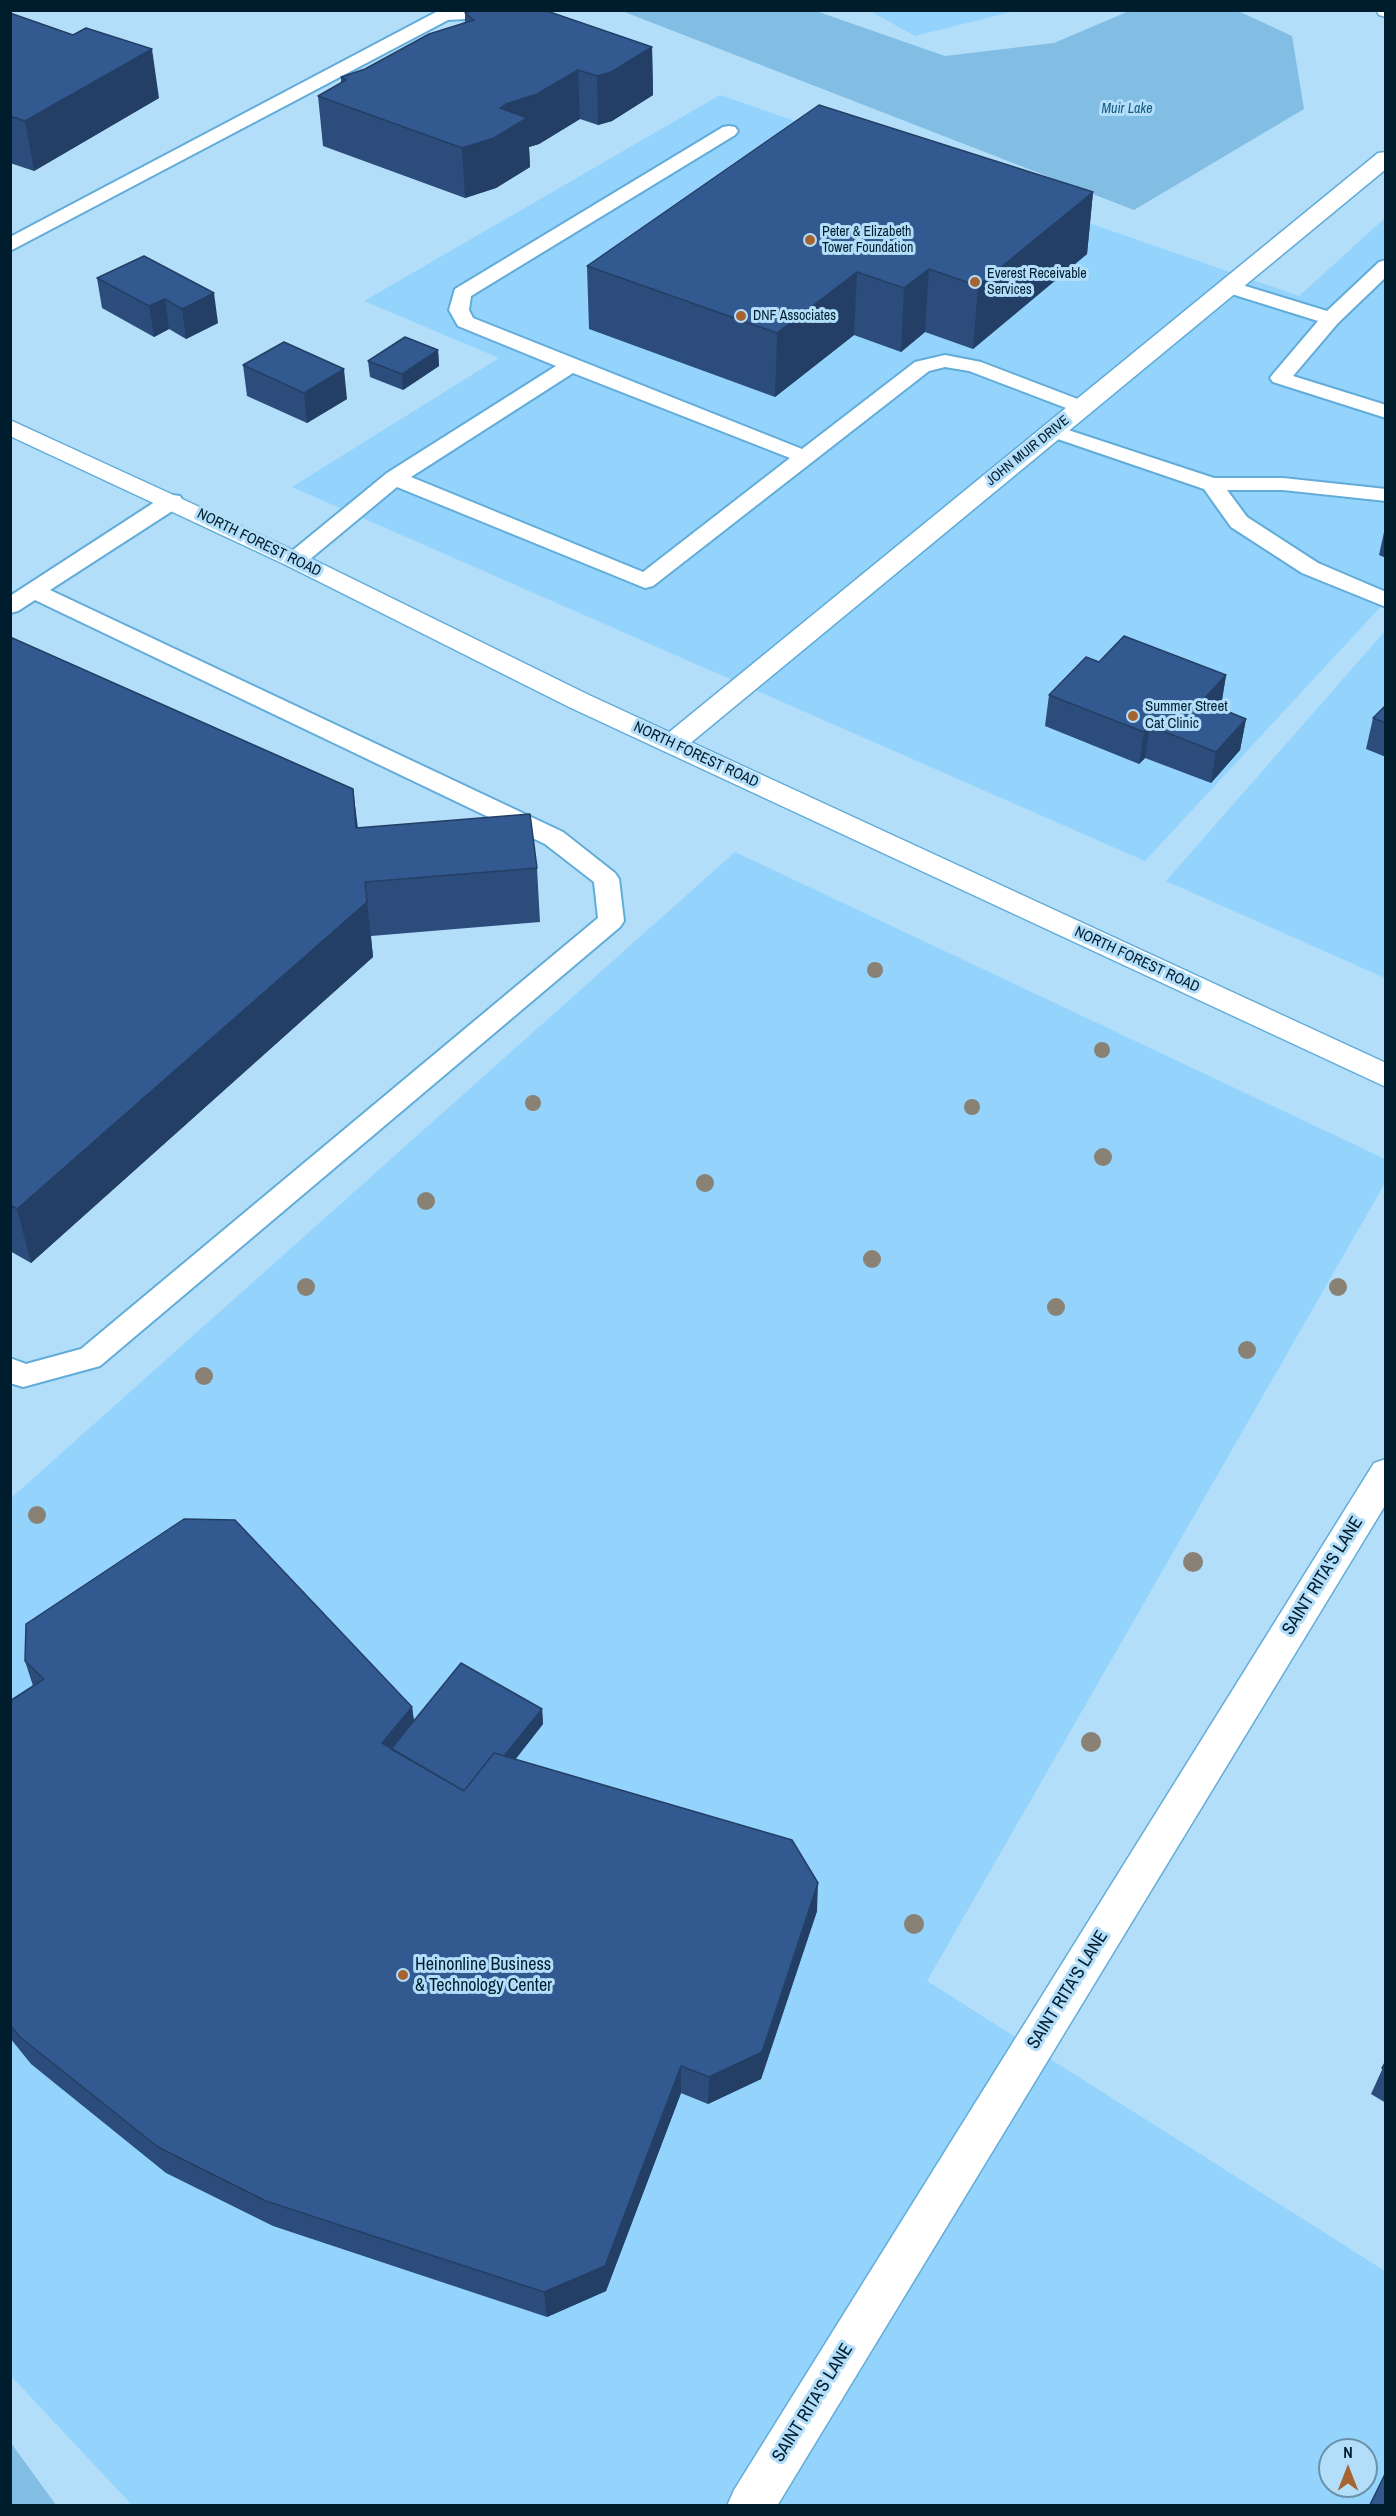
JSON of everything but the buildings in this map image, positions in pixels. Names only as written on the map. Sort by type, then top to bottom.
[{"type":"street","name":"JOHN MUIR DRIVE","points":[[672,744],[1386,158]]},
{"type":"street","name":"NORTH FOREST ROAD","points":[[10,427],[295,560],[443,636],[1386,1076]]},
{"type":"street","name":"SAINT RITA'S LANE","points":[[750,2505],[1386,1473]]},
{"type":"lane","points":[[14,239],[444,15],[484,13],[516,24]]},
{"type":"lane","points":[[729,131],[462,293],[459,310],[465,322],[805,457]]},
{"type":"lane","points":[[1386,266],[1331,319],[1280,378],[1386,412]]},
{"type":"lane","points":[[1229,287],[1331,319]]},
{"type":"lane","points":[[395,478],[645,581],[922,366],[945,361],[974,366],[1081,407]]},
{"type":"lane","points":[[295,560],[395,478],[571,365]]},
{"type":"lane","points":[[1053,431],[1212,484],[1283,484],[1386,495]]},
{"type":"lane","points":[[1212,484],[1239,522],[1310,568],[1386,600]]},
{"type":"lane","points":[[10,606],[171,501]]},
{"type":"lane","points":[[10,1369],[23,1376],[90,1358],[610,921],[606,879],[554,838],[35,591]]},
{"type":"shaded area","points":[[870,11],[1015,11],[915,36]]},
{"type":"shaded area","points":[[720,95],[1299,296],[1385,218],[1385,602],[1145,861],[292,487],[499,358],[364,301]]},
{"type":"shaded area","points":[[1385,631],[1385,978],[1166,881]]},
{"type":"shaded area","points":[[735,852],[1385,1159],[1385,1183],[927,1981],[1385,2271],[1385,2505],[132,2505],[11,2376],[10,1499]]},
{"type":"water","name":"Muir Lake","points":[[622,11],[816,11],[945,56],[1054,43],[1129,11],[1238,11],[1292,36],[1304,109],[1134,210]]},
{"type":"water","points":[[11,2443],[56,2505],[11,2505]]},
{"type":"place","name":"Peter & Elizabeth Tower Foundation","points":[[810,240]]},
{"type":"place","name":"Everest Receivable Services","points":[[975,282]]},
{"type":"place","name":"DNF Associates","points":[[741,316]]},
{"type":"place","name":"Summer Street Cat Clinic","points":[[1133,716]]},
{"type":"place","name":"Heinonline Business & Technology Center","points":[[403,1975]]}]
